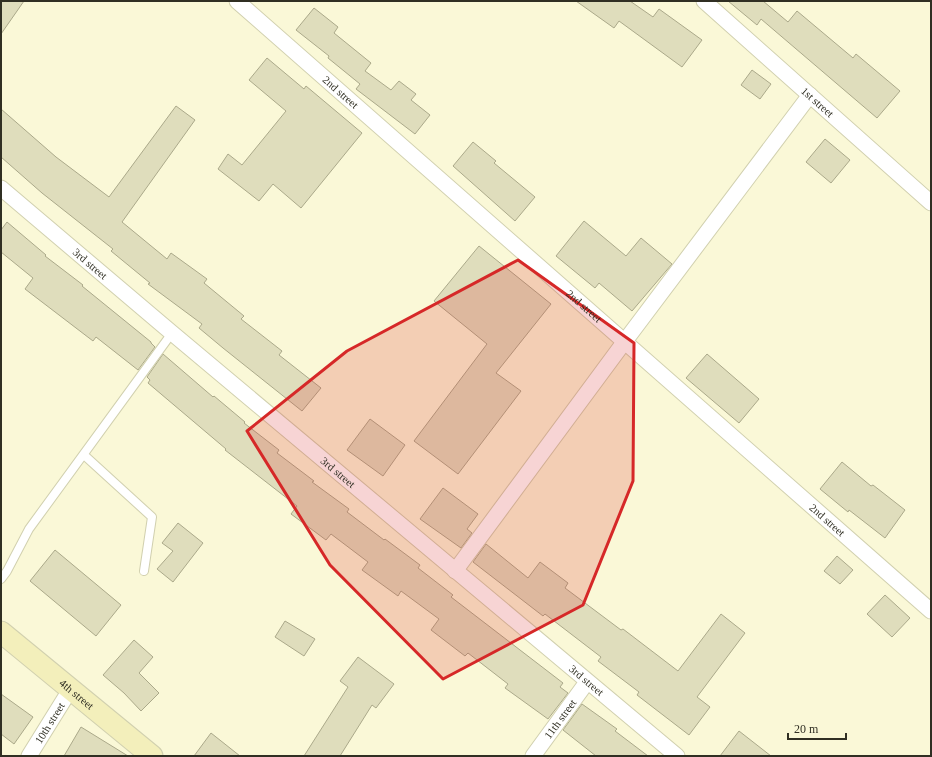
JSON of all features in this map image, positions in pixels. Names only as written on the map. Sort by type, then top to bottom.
[{"type":"main road","name":"4th street","points":[[1,632],[152,756]]},
{"type":"street","name":"2nd street","points":[[237,1],[931,611]]},
{"type":"street","name":"1st street","points":[[704,1],[931,202]]},
{"type":"street","points":[[455,571],[625,341],[810,95]]},
{"type":"street","name":"3rd street","points":[[1,188],[172,334],[676,756]]},
{"type":"street","name":"11th street","points":[[533,756],[587,682]]},
{"type":"street","name":"10th street","points":[[29,756],[70,690]]},
{"type":"lane","points":[[1,579],[7,571],[29,529],[172,334]]},
{"type":"lane","points":[[84,455],[152,517],[144,571]]},
{"type":"highlighted area","points":[[518,260],[634,343],[633,481],[583,605],[443,679],[330,565],[247,431],[347,351]]},
{"type":"building","points":[[1,1],[24,1],[1,34]]},
{"type":"building","points":[[576,1],[630,1],[653,17],[659,9],[702,40],[682,67],[619,21],[614,28]]},
{"type":"building","points":[[728,1],[763,1],[788,22],[797,11],[853,58],[856,54],[900,91],[877,118],[761,19],[757,25]]},
{"type":"building","points":[[314,8],[338,27],[334,33],[371,63],[365,71],[391,90],[399,81],[416,94],[411,100],[430,115],[415,134],[356,89],[360,84],[328,58],[329,56],[296,30]]},
{"type":"building","points":[[267,58],[304,89],[306,86],[362,133],[301,208],[273,184],[259,201],[218,169],[228,154],[242,165],[286,111],[249,80]]},
{"type":"building","points":[[752,70],[771,84],[760,99],[741,85]]},
{"type":"building","points":[[176,106],[195,120],[122,222],[167,259],[171,253],[207,279],[204,283],[244,316],[241,319],[282,351],[279,355],[321,388],[302,411],[199,328],[202,324],[148,284],[150,283],[111,251],[113,249],[42,193],[1,157],[1,109],[56,157],[109,197]]},
{"type":"building","points":[[825,139],[850,160],[831,183],[806,162]]},
{"type":"building","points":[[473,142],[496,161],[494,163],[535,197],[515,221],[453,166]]},
{"type":"building","points":[[584,221],[626,256],[641,238],[672,264],[632,311],[599,283],[595,288],[556,256]]},
{"type":"building","points":[[7,222],[46,255],[45,256],[83,285],[82,286],[151,342],[155,347],[138,370],[96,337],[93,341],[25,289],[33,278],[1,252],[1,230]]},
{"type":"building","points":[[479,246],[551,304],[496,373],[521,391],[458,474],[414,441],[487,344],[434,301]]},
{"type":"building","points":[[163,354],[245,422],[244,423],[279,450],[277,453],[314,481],[312,482],[349,509],[347,512],[420,565],[418,568],[453,595],[451,597],[563,683],[560,687],[568,693],[548,719],[505,688],[508,684],[468,653],[465,656],[431,630],[439,619],[401,591],[398,596],[362,570],[368,562],[331,534],[326,540],[291,514],[297,506],[225,450],[226,449],[148,383],[150,380],[147,377]]},
{"type":"building","points":[[707,354],[759,399],[739,423],[686,378]]},
{"type":"building","points":[[370,419],[405,445],[383,476],[347,450]]},
{"type":"building","points":[[842,462],[871,486],[873,485],[905,510],[885,538],[849,510],[848,512],[820,489]]},
{"type":"building","points":[[443,488],[478,514],[467,529],[472,533],[461,548],[420,519]]},
{"type":"building","points":[[178,523],[203,543],[173,582],[157,569],[173,551],[162,543]]},
{"type":"building","points":[[486,544],[528,578],[540,562],[568,583],[565,588],[621,630],[623,629],[678,671],[721,614],[745,633],[697,697],[710,707],[689,735],[637,695],[639,692],[598,661],[601,657],[545,614],[543,616],[473,562]]},
{"type":"building","points":[[55,550],[121,605],[96,636],[30,581]]},
{"type":"building","points":[[837,556],[853,570],[840,584],[824,571]]},
{"type":"building","points":[[885,595],[910,618],[892,637],[867,614]]},
{"type":"building","points":[[285,621],[315,639],[304,656],[275,637]]},
{"type":"building","points":[[134,640],[153,657],[139,673],[159,693],[141,711],[124,693],[103,675]]},
{"type":"building","points":[[358,657],[394,684],[376,708],[372,705],[340,756],[304,756],[348,687],[340,681]]},
{"type":"building","points":[[1,694],[33,717],[14,744],[1,734]]},
{"type":"building","points":[[582,704],[617,729],[615,731],[648,756],[596,756],[563,730]]},
{"type":"building","points":[[81,727],[128,756],[64,756]]},
{"type":"building","points":[[739,731],[771,756],[720,756]]},
{"type":"building","points":[[211,733],[240,756],[194,756]]}]
